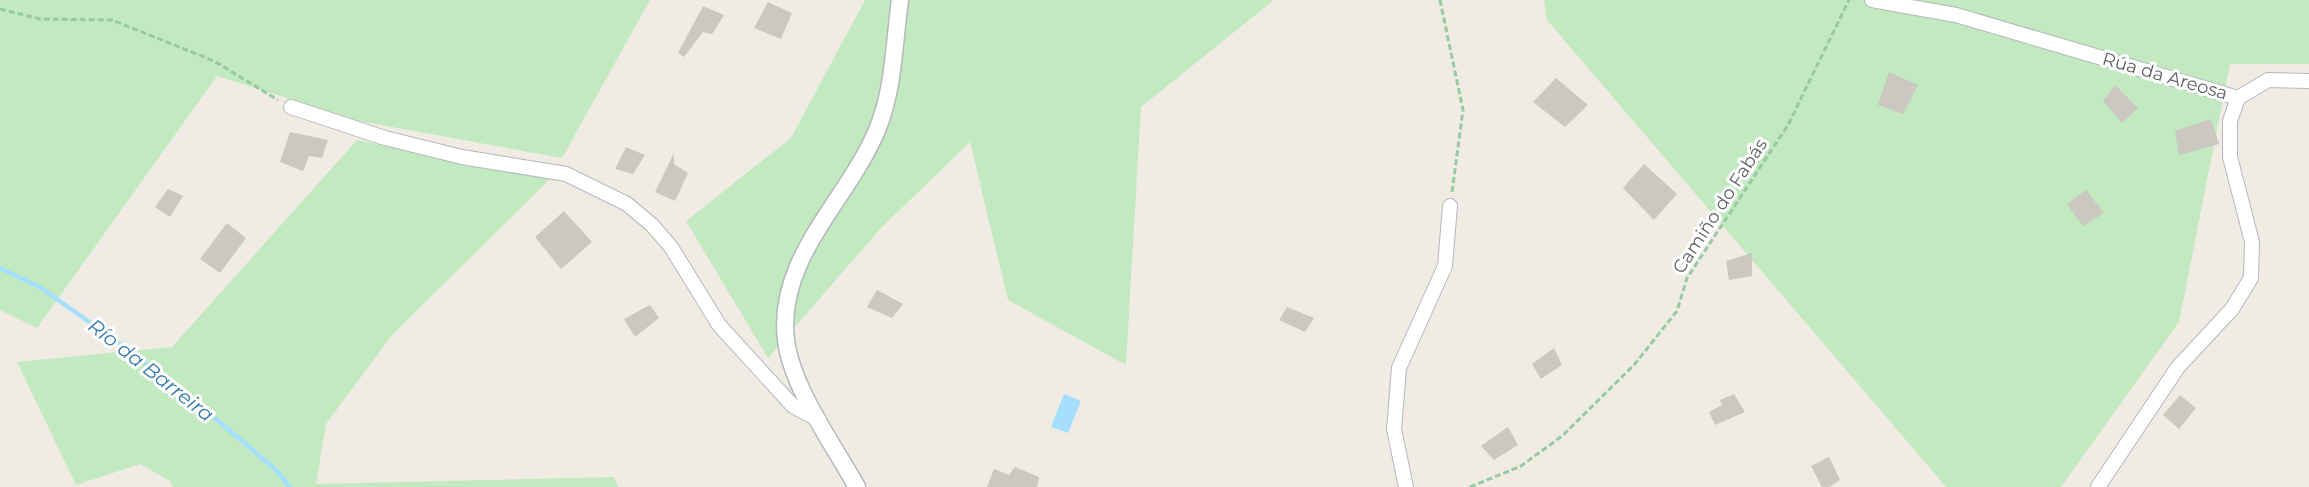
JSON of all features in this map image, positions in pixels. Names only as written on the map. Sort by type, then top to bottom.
[{"type":"street","points":[[857,487],[802,387],[789,352],[785,320],[788,291],[800,259],[859,165],[878,129],[889,92],[900,0]]},
{"type":"street","name":"Rúa da Areosa","points":[[1872,0],[1956,15],[2238,98],[2230,121],[2230,157],[2252,242],[2251,278],[2232,309],[2178,366],[2098,487]]},
{"type":"street","points":[[2238,98],[2268,80],[2309,81]]},
{"type":"street","points":[[291,107],[396,141],[462,157],[566,174],[627,204],[652,225],[671,248],[719,325],[794,406],[819,420]]},
{"type":"street","points":[[1406,487],[1394,429],[1399,368],[1445,266],[1450,206]]},
{"type":"path","points":[[1440,0],[1463,110],[1450,206]]},
{"type":"path","name":"Camiño do Fabás","points":[[1470,487],[1521,466],[1562,436],[1634,365],[1677,311],[1687,278],[1788,125],[1849,0]]},
{"type":"path","points":[[0,9],[40,20],[112,20],[214,61],[291,107]]},
{"type":"green space","points":[[0,0],[650,0],[562,158],[359,121],[217,76],[37,328],[0,310]]},
{"type":"green space","points":[[865,0],[1274,0],[1141,107],[1126,365],[1008,300],[970,142],[881,228],[768,358],[686,221],[791,138]]},
{"type":"green space","points":[[1544,0],[2309,0],[2309,64],[2230,64],[2179,322],[2061,487],[1946,487],[1547,20]]},
{"type":"green space","points":[[357,140],[552,177],[392,335],[326,424],[316,484],[614,477],[618,487],[173,487],[170,481],[140,464],[76,485],[17,362],[172,347]]},
{"type":"water","points":[[1064,394],[1081,401],[1068,433],[1051,427]]},
{"type":"building","points":[[768,2],[792,13],[781,39],[754,28]]},
{"type":"building","points":[[703,6],[724,15],[712,34],[703,32],[684,57],[678,53]]},
{"type":"building","points":[[1889,72],[1918,85],[1903,114],[1878,105]]},
{"type":"building","points":[[1556,78],[1588,105],[1565,127],[1533,102]]},
{"type":"building","points":[[2115,85],[2138,108],[2122,123],[2103,101]]},
{"type":"building","points":[[2211,119],[2219,144],[2179,155],[2175,131]]},
{"type":"building","points":[[290,132],[328,140],[322,158],[309,156],[303,171],[280,162]]},
{"type":"building","points":[[626,147],[645,155],[633,174],[615,169]]},
{"type":"building","points":[[674,153],[674,164],[688,173],[675,201],[655,192]]},
{"type":"building","points":[[1644,164],[1677,194],[1654,220],[1623,188]]},
{"type":"building","points":[[168,189],[183,196],[170,217],[155,207]]},
{"type":"building","points":[[2086,190],[2104,213],[2083,226],[2067,204]]},
{"type":"building","points":[[564,211],[592,242],[561,269],[535,237]]},
{"type":"building","points":[[227,223],[246,238],[220,273],[200,259]]},
{"type":"building","points":[[1752,253],[1752,276],[1729,280],[1726,261]]},
{"type":"building","points":[[877,290],[903,304],[892,318],[867,307]]},
{"type":"building","points":[[650,305],[659,318],[635,337],[624,319]]},
{"type":"building","points":[[1287,307],[1314,318],[1305,332],[1279,320]]},
{"type":"building","points":[[1554,348],[1562,365],[1541,379],[1532,364]]},
{"type":"building","points":[[1734,394],[1745,412],[1715,425],[1709,412],[1722,405],[1720,400]]},
{"type":"building","points":[[2180,395],[2196,408],[2179,429],[2163,415]]},
{"type":"building","points":[[1508,427],[1518,445],[1494,460],[1481,446]]},
{"type":"building","points":[[1829,457],[1840,480],[1829,487],[1822,487],[1811,466]]},
{"type":"building","points":[[1015,467],[1039,477],[1037,487],[987,487],[994,469],[1009,475]]},
{"type":"waterway","name":"Río da Barreira","points":[[0,268],[41,288],[108,335],[197,403],[274,468],[290,487]]}]
